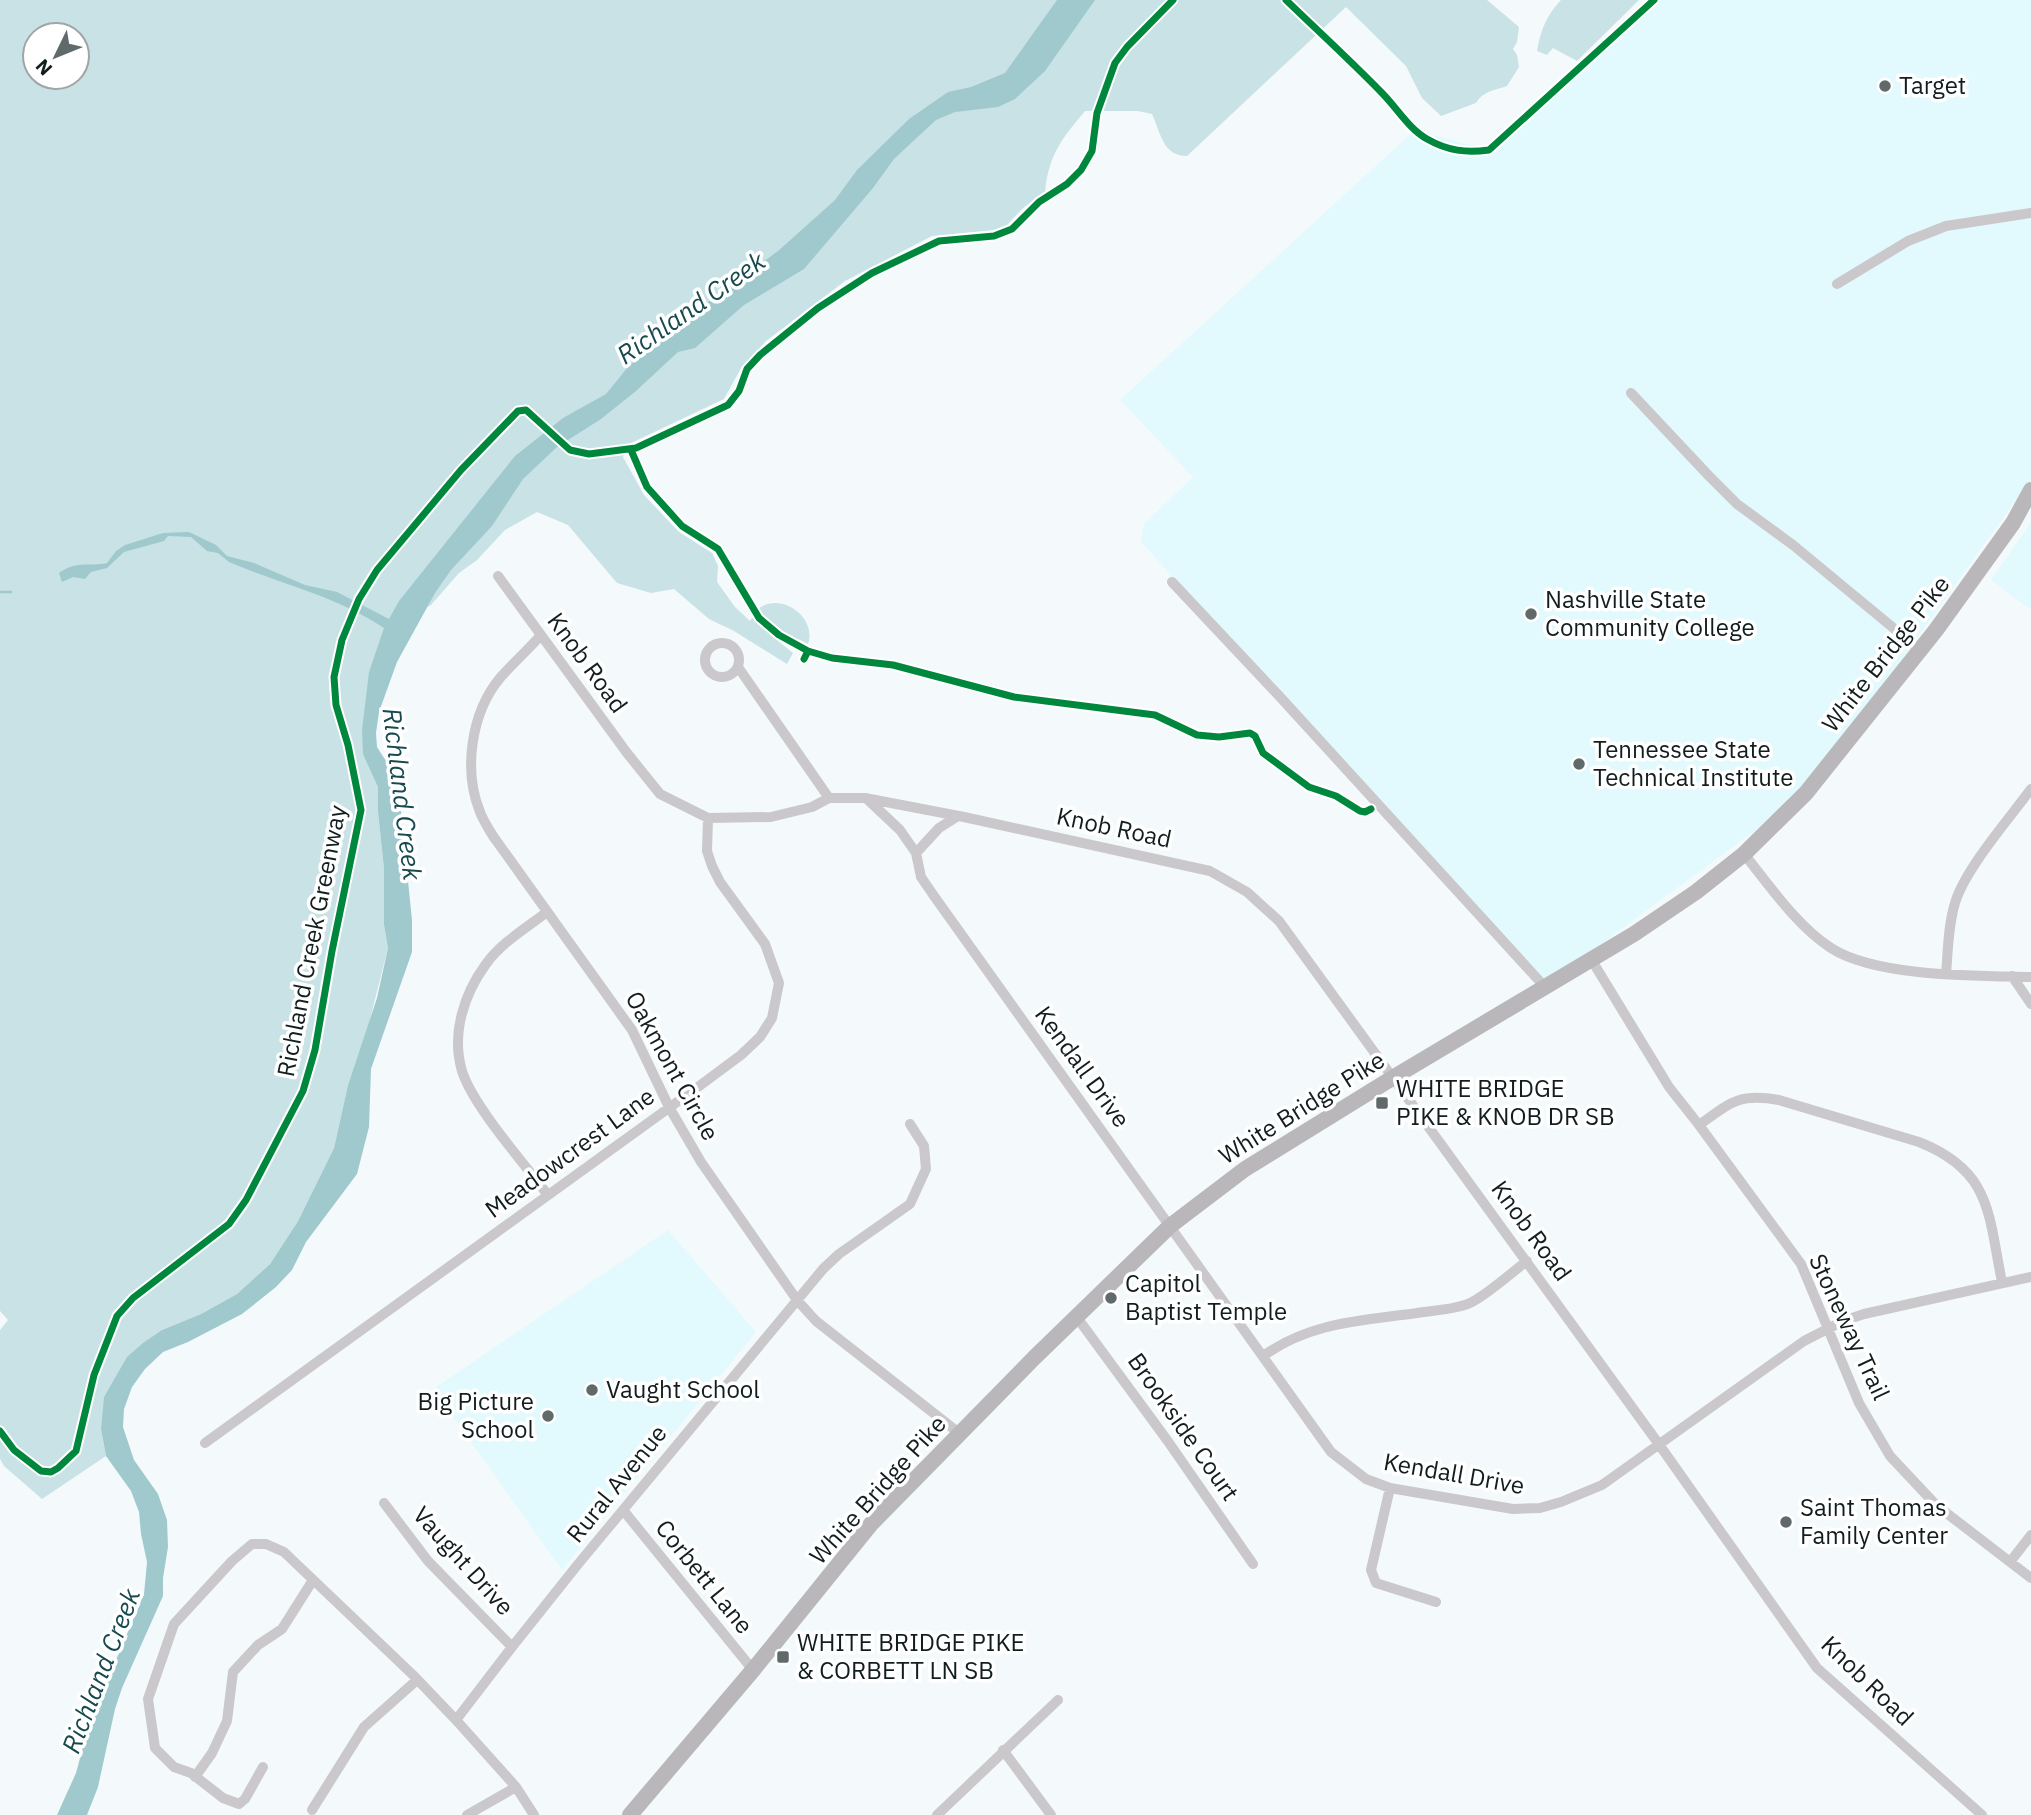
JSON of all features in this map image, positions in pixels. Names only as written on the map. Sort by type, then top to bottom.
[{"type":"main road","name":"White Bridge Pike","points":[[630,1815],[753,1670],[871,1524],[1076,1316],[1170,1226],[1245,1169],[1634,934],[1696,892],[1744,854],[1807,793],[1920,650],[2013,523],[2031,490]]},
{"type":"street","points":[[1837,284],[1908,241],[1946,226],[2031,213]]},
{"type":"street","points":[[1631,393],[1738,504],[1793,545],[1920,650]]},
{"type":"street","name":"Knob Road","points":[[498,576],[660,794],[708,818],[771,817],[812,807],[830,798],[865,798],[1210,871],[1247,892],[1279,921],[1394,1077],[1817,1668],[1983,1815]]},
{"type":"street","points":[[1172,582],[1544,986]]},
{"type":"street","name":"Oakmont Circle","points":[[541,635],[499,680],[478,716],[471,775],[480,812],[493,836],[632,1030],[701,1162],[797,1300],[816,1321],[959,1433]]},
{"type":"street","points":[[738,667],[830,798]]},
{"type":"street","points":[[1946,974],[1955,901],[1970,872],[2031,789]]},
{"type":"street","name":"Kendall Drive","points":[[865,798],[900,830],[916,853],[921,877],[934,897],[1331,1452],[1366,1479],[1391,1488],[1513,1509],[1540,1508],[1583,1495],[1602,1485],[1804,1341],[1829,1328],[1864,1314],[2031,1277]]},
{"type":"street","points":[[916,853],[939,828],[958,816]]},
{"type":"street","name":"Meadowcrest Lane","points":[[205,1443],[670,1107],[741,1055],[760,1037],[772,1018],[779,983],[765,944],[720,882],[712,866],[707,851],[708,818]]},
{"type":"street","points":[[1744,854],[1794,915],[1832,948],[1861,962],[1946,974],[2031,976]]},
{"type":"street","points":[[547,912],[502,946],[486,963],[467,994],[458,1049],[463,1072],[481,1106],[547,1195]]},
{"type":"street","name":"Stoneway Trail","points":[[1591,959],[1669,1087],[1801,1264],[1859,1403],[1890,1456],[1936,1505],[2031,1578]]},
{"type":"street","points":[[2012,976],[2031,1004]]},
{"type":"street","points":[[1699,1125],[1740,1098],[1760,1097],[1830,1115],[1941,1150],[1969,1173],[1980,1191],[1988,1214],[2002,1282]]},
{"type":"street","name":"Rural Avenue","points":[[456,1720],[623,1510],[797,1300],[839,1254],[911,1204],[926,1169],[924,1146],[910,1124]]},
{"type":"street","points":[[1263,1356],[1279,1344],[1306,1331],[1470,1303],[1527,1261]]},
{"type":"street","name":"Brookside Court","points":[[1076,1316],[1254,1564]]},
{"type":"street","points":[[1391,1488],[1371,1570],[1376,1583],[1436,1602]]},
{"type":"street","name":"Vaught Drive","points":[[384,1503],[428,1561],[512,1647]]},
{"type":"street","name":"Corbett Lane","points":[[623,1510],[753,1670]]},
{"type":"street","points":[[2010,1562],[2031,1535]]},
{"type":"street","points":[[263,1767],[245,1799],[239,1804],[223,1798],[195,1777],[174,1767],[155,1748],[148,1699],[174,1624],[232,1561],[252,1544],[266,1544],[284,1552],[415,1677],[516,1787],[534,1815]]},
{"type":"street","points":[[195,1777],[212,1753],[227,1721],[233,1672],[258,1645],[282,1629],[313,1580]]},
{"type":"street","points":[[312,1810],[364,1727],[415,1677]]},
{"type":"street","points":[[937,1815],[1058,1700]]},
{"type":"street","points":[[1003,1750],[1051,1815]]},
{"type":"street","points":[[467,1815],[516,1787]]},
{"type":"shaded area","points":[[0,0],[1487,0],[1519,27],[1513,49],[1519,67],[1507,86],[1486,93],[1476,103],[1441,116],[1422,98],[1406,66],[1346,7],[1187,156],[1179,155],[1168,148],[1152,114],[1138,111],[1085,111],[1053,157],[1045,192],[1023,208],[1007,225],[994,230],[932,236],[845,281],[766,341],[741,368],[724,399],[629,444],[623,457],[644,495],[679,532],[712,553],[718,566],[717,582],[735,607],[750,621],[761,607],[779,603],[796,611],[803,618],[810,635],[808,644],[798,639],[778,641],[793,653],[787,664],[709,619],[674,589],[651,593],[617,583],[568,525],[537,512],[505,530],[477,560],[459,573],[431,605],[393,624],[369,672],[384,869],[384,925],[388,948],[369,1023],[348,1085],[334,1148],[298,1221],[270,1264],[237,1294],[201,1314],[162,1330],[101,1429],[106,1456],[42,1499],[4,1466],[0,1459],[0,1330],[8,1320],[0,1311]]},
{"type":"shaded area","points":[[1057,0],[1095,0],[1045,71],[1015,99],[998,107],[955,112],[936,120],[894,159],[873,188],[804,269],[744,305],[695,348],[678,352],[636,391],[601,419],[557,447],[523,479],[492,526],[451,570],[435,593],[397,662],[379,712],[376,733],[377,747],[394,768],[398,782],[412,920],[412,952],[371,1069],[369,1127],[357,1174],[306,1242],[292,1270],[276,1287],[242,1314],[163,1352],[145,1369],[132,1387],[124,1409],[123,1427],[134,1460],[158,1494],[167,1520],[168,1547],[163,1596],[122,1688],[98,1787],[87,1815],[57,1815],[76,1773],[99,1688],[116,1660],[144,1594],[147,1562],[139,1512],[131,1491],[106,1456],[101,1429],[104,1397],[127,1357],[162,1330],[201,1314],[237,1294],[270,1264],[298,1221],[334,1148],[348,1085],[377,998],[388,948],[384,925],[384,869],[378,787],[363,754],[362,730],[369,672],[384,628],[346,607],[229,562],[218,553],[207,551],[191,537],[168,536],[164,541],[124,552],[107,568],[91,572],[85,579],[73,577],[62,582],[59,573],[77,565],[107,563],[116,551],[125,545],[163,533],[189,532],[216,545],[227,556],[254,563],[305,585],[337,592],[389,619],[399,601],[515,456],[563,418],[606,394],[628,367],[671,329],[778,251],[835,200],[857,170],[909,119],[948,92],[971,87],[1005,73]]},
{"type":"shaded area","points":[[1561,0],[1639,0],[1577,61],[1553,48],[1547,55],[1537,51],[1545,24]]},
{"type":"shaded area","points":[[1654,0],[2031,0],[2031,479],[1806,793],[1544,986],[1141,542],[1144,524],[1193,477],[1120,400],[1415,130],[1489,150]]},
{"type":"shaded area","points":[[2031,522],[2031,610],[1991,580]]},
{"type":"shaded area","points":[[668,1230],[756,1332],[562,1570],[433,1389]]},
{"type":"waterway","points":[[0,592],[11,592]]},
{"type":"cycle path","name":"Richland Creek Greenway","points":[[0,1431],[14,1450],[41,1471],[51,1472],[76,1451],[94,1375],[117,1316],[133,1298],[229,1224],[246,1200],[303,1091],[315,1050],[361,810],[348,745],[336,705],[334,677],[342,640],[359,599],[377,570],[461,470],[518,411],[526,410],[570,450],[589,454],[636,448],[728,405],[739,391],[747,369],[760,355],[818,308],[872,273],[939,241],[994,236],[1012,229],[1039,202],[1067,184],[1081,170],[1092,151],[1097,113],[1115,63],[1173,0]]},
{"type":"cycle path","points":[[1286,0],[1370,81],[1421,135],[1442,146],[1473,151],[1489,150],[1654,0]]},
{"type":"cycle path","points":[[631,450],[647,487],[682,526],[718,549],[759,618],[779,635],[808,651],[804,659]]},
{"type":"cycle path","points":[[808,651],[832,658],[893,665],[1014,697],[1155,715],[1197,735],[1219,737],[1250,733],[1255,736],[1263,753],[1309,787],[1336,796],[1360,811],[1371,809]]},
{"type":"place","name":"Target","points":[[1885,86]]},
{"type":"place","name":"Nashville State Community College","points":[[1531,614]]},
{"type":"place","name":"Tennessee State Technical Institute","points":[[1579,764]]},
{"type":"place","name":"WHITE BRIDGE PIKE & KNOB DR SB","points":[[1382,1103]]},
{"type":"place","name":"Capitol Baptist Temple","points":[[1111,1298]]},
{"type":"place","name":"Vaught School","points":[[592,1390]]},
{"type":"place","name":"Big Picture School","points":[[548,1416]]},
{"type":"place","name":"Saint Thomas Family Center","points":[[1786,1522]]},
{"type":"place","name":"WHITE BRIDGE PIKE & CORBETT LN SB","points":[[783,1657]]},
{"type":"water label","name":"Richland Creek","points":[[691,308]]},
{"type":"water label","name":"Richland Creek","points":[[402,794]]},
{"type":"water label","name":"Richland Creek","points":[[101,1671]]}]
